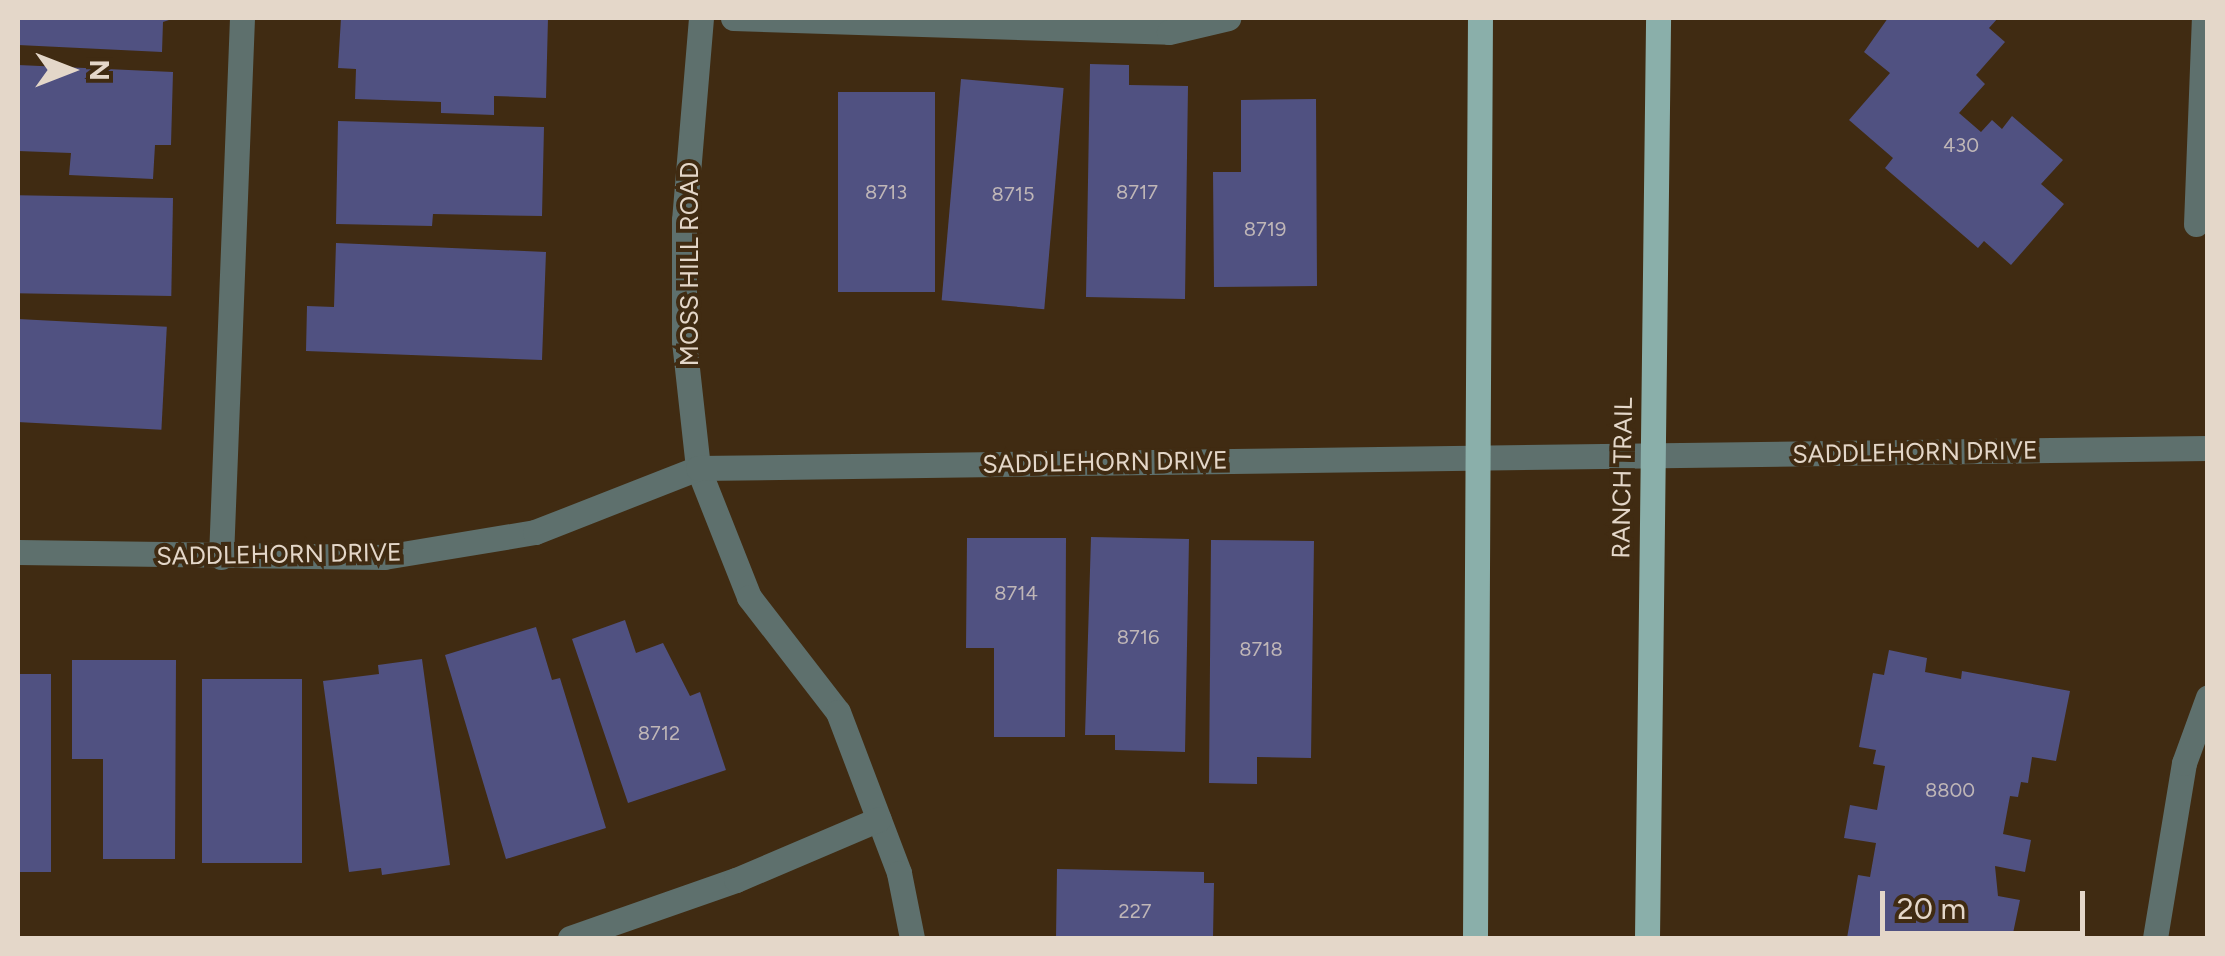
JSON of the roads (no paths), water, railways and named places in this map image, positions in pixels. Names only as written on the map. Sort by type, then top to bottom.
[{"type":"main road","points":[[1475,938],[1480,18]]},
{"type":"main road","name":"RANCH TRAIL","points":[[1648,938],[1658,18]]},
{"type":"street","points":[[221,556],[242,18]]},
{"type":"street","name":"MOSS HILL ROAD","points":[[701,18],[684,220],[684,341],[698,468],[748,596],[838,712],[899,873],[912,938]]},
{"type":"street","points":[[733,18],[1169,32],[1228,18]]},
{"type":"street","points":[[2196,224],[2204,18]]},
{"type":"street","name":"SADDLEHORN DRIVE","points":[[18,552],[384,556],[535,532],[698,468],[2208,448]]},
{"type":"street","points":[[2155,938],[2184,764],[2208,698]]},
{"type":"street","points":[[570,938],[736,880],[878,819]]}]
